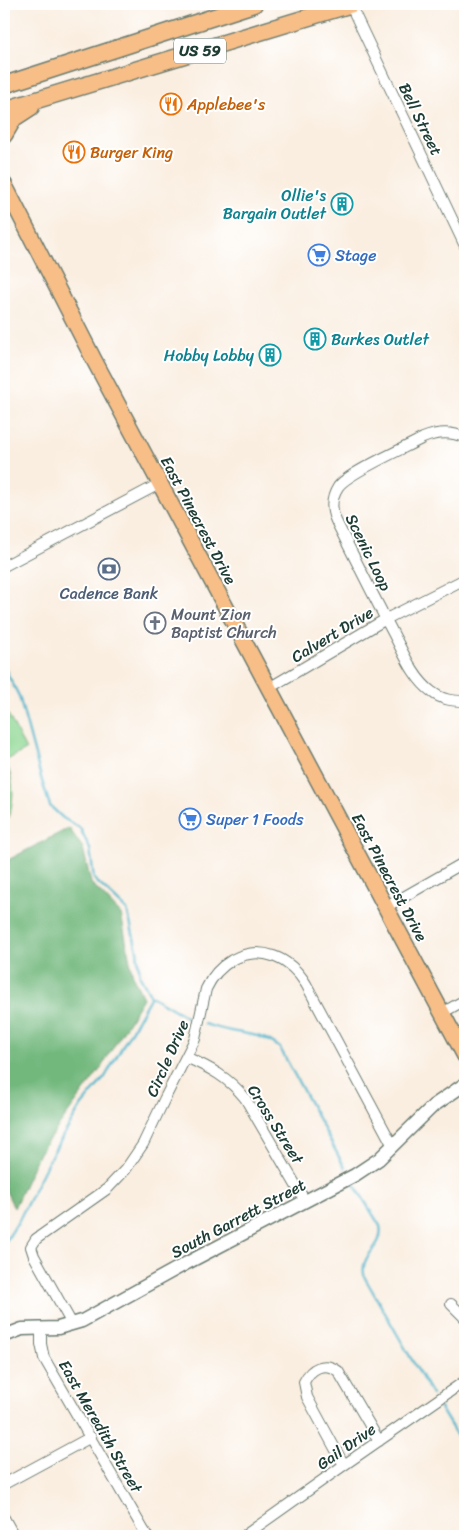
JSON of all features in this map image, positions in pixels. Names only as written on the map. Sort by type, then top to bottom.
[{"type":"highway","name":"US 59","points":[[4,85],[254,4]]},
{"type":"highway","name":"US 59","points":[[4,110],[351,4]]},
{"type":"highway","points":[[4,135],[14,118],[50,97]]},
{"type":"main road","name":"East Pinecrest Drive","points":[[5,187],[465,1056]]},
{"type":"street","name":"Bell Street","points":[[351,4],[465,246]]},
{"type":"street","name":"Scenic Loop","points":[[465,438],[455,434],[444,433],[429,436],[342,482],[336,490],[332,504],[336,521],[407,659],[423,684],[431,692],[445,699],[465,701]]},
{"type":"street","points":[[4,566],[160,483]]},
{"type":"street","name":"Calvert Drive","points":[[269,688],[386,619],[465,579]]},
{"type":"street","points":[[386,907],[465,862]]},
{"type":"street","name":"Circle Drive","points":[[72,1324],[34,1256],[32,1244],[39,1236],[107,1189],[126,1170],[150,1132],[186,1057],[197,1031],[209,982],[218,970],[234,959],[244,955],[263,953],[278,957],[296,970],[306,984],[393,1146]]},
{"type":"street","points":[[442,1013],[465,1000]]},
{"type":"street","name":"Cross Street","points":[[186,1057],[219,1073],[246,1098],[304,1201]]},
{"type":"street","name":"South Garrett Street","points":[[4,1336],[22,1329],[58,1328],[82,1321],[372,1164],[433,1106],[465,1084]]},
{"type":"street","points":[[4,1207],[4,1218]]},
{"type":"street","points":[[451,1304],[465,1318]]},
{"type":"street","name":"East Meredith Street","points":[[42,1328],[41,1344],[44,1358],[147,1536]]},
{"type":"street","points":[[344,1465],[306,1397],[304,1382],[312,1371],[324,1366],[332,1366],[338,1370],[379,1441]]},
{"type":"street","name":"Gail Drive","points":[[244,1536],[465,1381]]},
{"type":"street","points":[[4,1484],[91,1437]]},
{"type":"street","points":[[4,1518],[14,1536]]},
{"type":"green space","points":[[4,706],[26,750],[5,761],[11,776],[13,793],[11,810],[4,825]]},
{"type":"green space","points":[[69,828],[83,848],[91,883],[121,914],[133,977],[143,998],[99,1071],[39,1153],[14,1208],[4,1187],[4,862]]},
{"type":"waterway","points":[[4,667],[19,696],[50,806],[63,818],[80,828],[90,849],[94,879],[127,910],[137,950],[140,976],[151,996],[105,1077],[81,1106],[51,1156],[18,1222],[4,1244]]},
{"type":"waterway","points":[[151,996],[192,1020]]},
{"type":"waterway","points":[[204,1024],[260,1037],[280,1048],[345,1168]]},
{"type":"waterway","points":[[354,1184],[380,1226],[379,1240],[365,1263],[365,1278],[432,1395]]},
{"type":"waterway","points":[[440,1408],[465,1449]]},
{"type":"place","name":"Applebee's","points":[[171,104]]},
{"type":"place","name":"Burger King","points":[[74,152]]},
{"type":"place","name":"Ollie's Bargain Outlet","points":[[342,204]]},
{"type":"place","name":"Stage","points":[[319,255]]},
{"type":"place","name":"Burkes Outlet","points":[[315,339]]},
{"type":"place","name":"Hobby Lobby","points":[[270,355]]},
{"type":"place","name":"Cadence Bank","points":[[109,569]]},
{"type":"place","name":"Mount Zion Baptist Church","points":[[155,623]]},
{"type":"place","name":"Super 1 Foods","points":[[190,819]]}]
